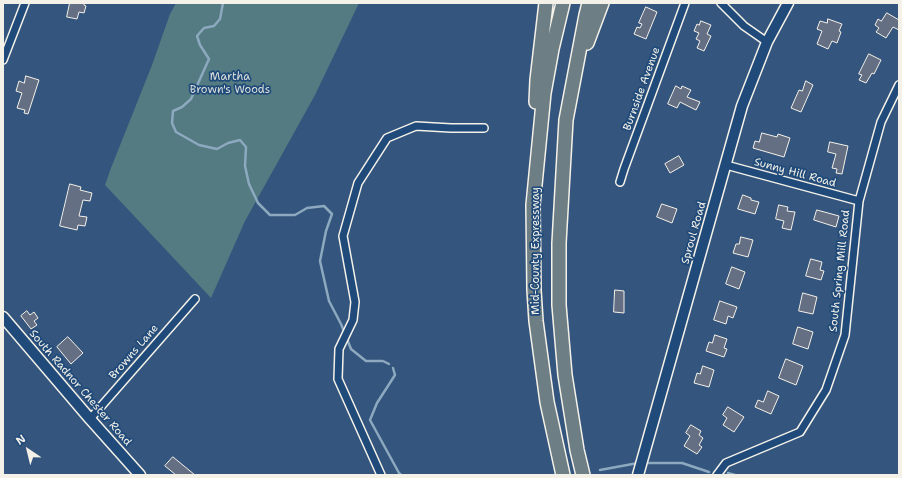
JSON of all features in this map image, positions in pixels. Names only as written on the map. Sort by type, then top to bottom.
[{"type":"highway","points":[[533,205],[537,80],[546,3]]},
{"type":"highway","name":"Mid-County Expressway","points":[[563,3],[552,49],[544,93],[533,205],[536,321],[547,402],[563,475]]},
{"type":"highway","name":"Mid-County Expressway","points":[[583,475],[577,450],[565,375],[559,305],[559,243],[566,120],[589,3]]},
{"type":"highway","points":[[566,120],[588,41],[602,3]]},
{"type":"main road","name":"Sproul Road","points":[[639,472],[742,106],[767,42],[788,3]]},
{"type":"main road","name":"South Radnor Chester Road","points":[[3,317],[140,475]]},
{"type":"street","points":[[3,60],[25,3]]},
{"type":"street","name":"Burnside Avenue","points":[[620,182],[685,3]]},
{"type":"street","points":[[721,3],[744,26],[767,42]]},
{"type":"street","name":"South Spring Mill Road","points":[[717,475],[726,463],[800,432],[826,390],[845,335],[859,201],[881,122],[899,85]]},
{"type":"street","points":[[381,475],[338,379],[339,349],[353,320],[355,302],[343,236],[358,183],[387,138],[416,126],[484,128]]},
{"type":"street","name":"Sunny Hill Road","points":[[726,165],[859,201]]},
{"type":"street","name":"Browns Lane","points":[[90,419],[195,299]]},
{"type":"green space","name":"Martha Brown's Woods","points":[[176,3],[359,3],[315,95],[245,221],[211,298],[105,185],[152,65],[170,14]]},
{"type":"building","points":[[70,3],[84,3],[86,6],[84,13],[79,12],[77,19],[67,17]]},
{"type":"building","points":[[646,7],[657,12],[646,39],[634,34],[637,27],[640,28],[642,24],[639,23]]},
{"type":"building","points":[[887,13],[899,20],[899,30],[893,27],[886,38],[876,32],[879,28],[875,25],[878,19],[881,21]]},
{"type":"building","points":[[828,19],[842,24],[837,43],[832,41],[828,49],[817,44],[822,31],[817,29],[820,21],[827,23]]},
{"type":"building","points":[[701,21],[711,25],[707,34],[711,36],[704,51],[697,48],[700,41],[696,39],[699,33],[694,31],[697,24],[699,25]]},
{"type":"building","points":[[869,54],[881,60],[874,74],[872,73],[866,83],[859,80],[862,75],[859,74]]},
{"type":"building","points":[[26,76],[39,80],[28,114],[24,113],[25,110],[17,108],[22,93],[16,91],[19,81],[24,83]]},
{"type":"building","points":[[806,81],[813,85],[801,112],[791,108],[799,90],[802,91]]},
{"type":"building","points":[[676,86],[681,89],[682,86],[691,90],[687,97],[700,102],[696,110],[680,102],[677,108],[668,104]]},
{"type":"building","points":[[762,133],[777,137],[778,134],[790,138],[784,157],[753,148],[755,141],[759,142]]},
{"type":"building","points":[[830,142],[848,146],[842,174],[836,173],[837,169],[832,168],[836,154],[828,152]]},
{"type":"building","points":[[679,156],[684,165],[670,173],[665,164]]},
{"type":"building","points":[[70,184],[81,187],[80,190],[92,193],[90,201],[83,200],[79,216],[87,217],[85,226],[78,225],[77,230],[60,226]]},
{"type":"building","points":[[743,195],[751,198],[751,200],[759,202],[755,214],[738,209]]},
{"type":"building","points":[[662,204],[677,209],[672,223],[657,217]]},
{"type":"building","points":[[779,205],[788,207],[787,211],[795,212],[791,230],[782,228],[784,221],[776,219]]},
{"type":"building","points":[[817,210],[839,216],[836,227],[814,220]]},
{"type":"building","points":[[741,237],[753,240],[748,257],[733,253],[736,244],[739,244]]},
{"type":"building","points":[[811,259],[822,262],[820,270],[824,271],[821,280],[806,276]]},
{"type":"building","points":[[732,267],[745,272],[739,289],[726,284]]},
{"type":"building","points":[[615,290],[624,291],[624,313],[614,312]]},
{"type":"building","points":[[803,293],[817,297],[813,314],[799,311]]},
{"type":"building","points":[[720,301],[737,307],[733,318],[728,316],[726,324],[714,320]]},
{"type":"building","points":[[27,311],[30,315],[34,312],[38,318],[34,321],[37,325],[31,329],[21,316]]},
{"type":"building","points":[[798,327],[813,332],[808,349],[793,344]]},
{"type":"building","points":[[715,335],[727,339],[724,348],[727,349],[724,357],[706,351],[709,342],[712,343]]},
{"type":"building","points":[[68,337],[83,353],[71,364],[57,347]]},
{"type":"building","points":[[786,359],[803,366],[796,385],[779,378]]},
{"type":"building","points":[[703,366],[714,370],[709,387],[694,383],[697,373],[700,374]]},
{"type":"building","points":[[768,391],[779,396],[771,414],[755,407],[758,400],[763,402]]},
{"type":"building","points":[[728,407],[744,417],[734,432],[723,425],[727,418],[723,415]]},
{"type":"building","points":[[691,425],[701,431],[699,435],[703,438],[699,445],[702,447],[697,454],[684,446],[690,436],[686,433]]},
{"type":"building","points":[[173,457],[195,475],[176,475],[165,466]]},
{"type":"waterway","points":[[223,3],[220,19],[214,26],[204,28],[197,36],[200,45],[209,59],[191,99],[182,107],[173,111],[172,123],[176,132],[199,145],[217,149],[228,143],[240,140],[246,147],[245,166],[249,184],[258,203],[270,215],[295,215],[307,208],[324,206],[332,214],[326,231],[320,261],[329,301],[341,324],[351,349],[366,361],[383,361],[389,364]]},
{"type":"waterway","points":[[393,368],[395,375],[377,403],[370,420],[401,475]]},
{"type":"waterway","points":[[600,470],[638,463]]},
{"type":"waterway","points":[[643,463],[682,463],[709,472]]},
{"type":"waterway","points":[[728,473],[735,475]]}]
